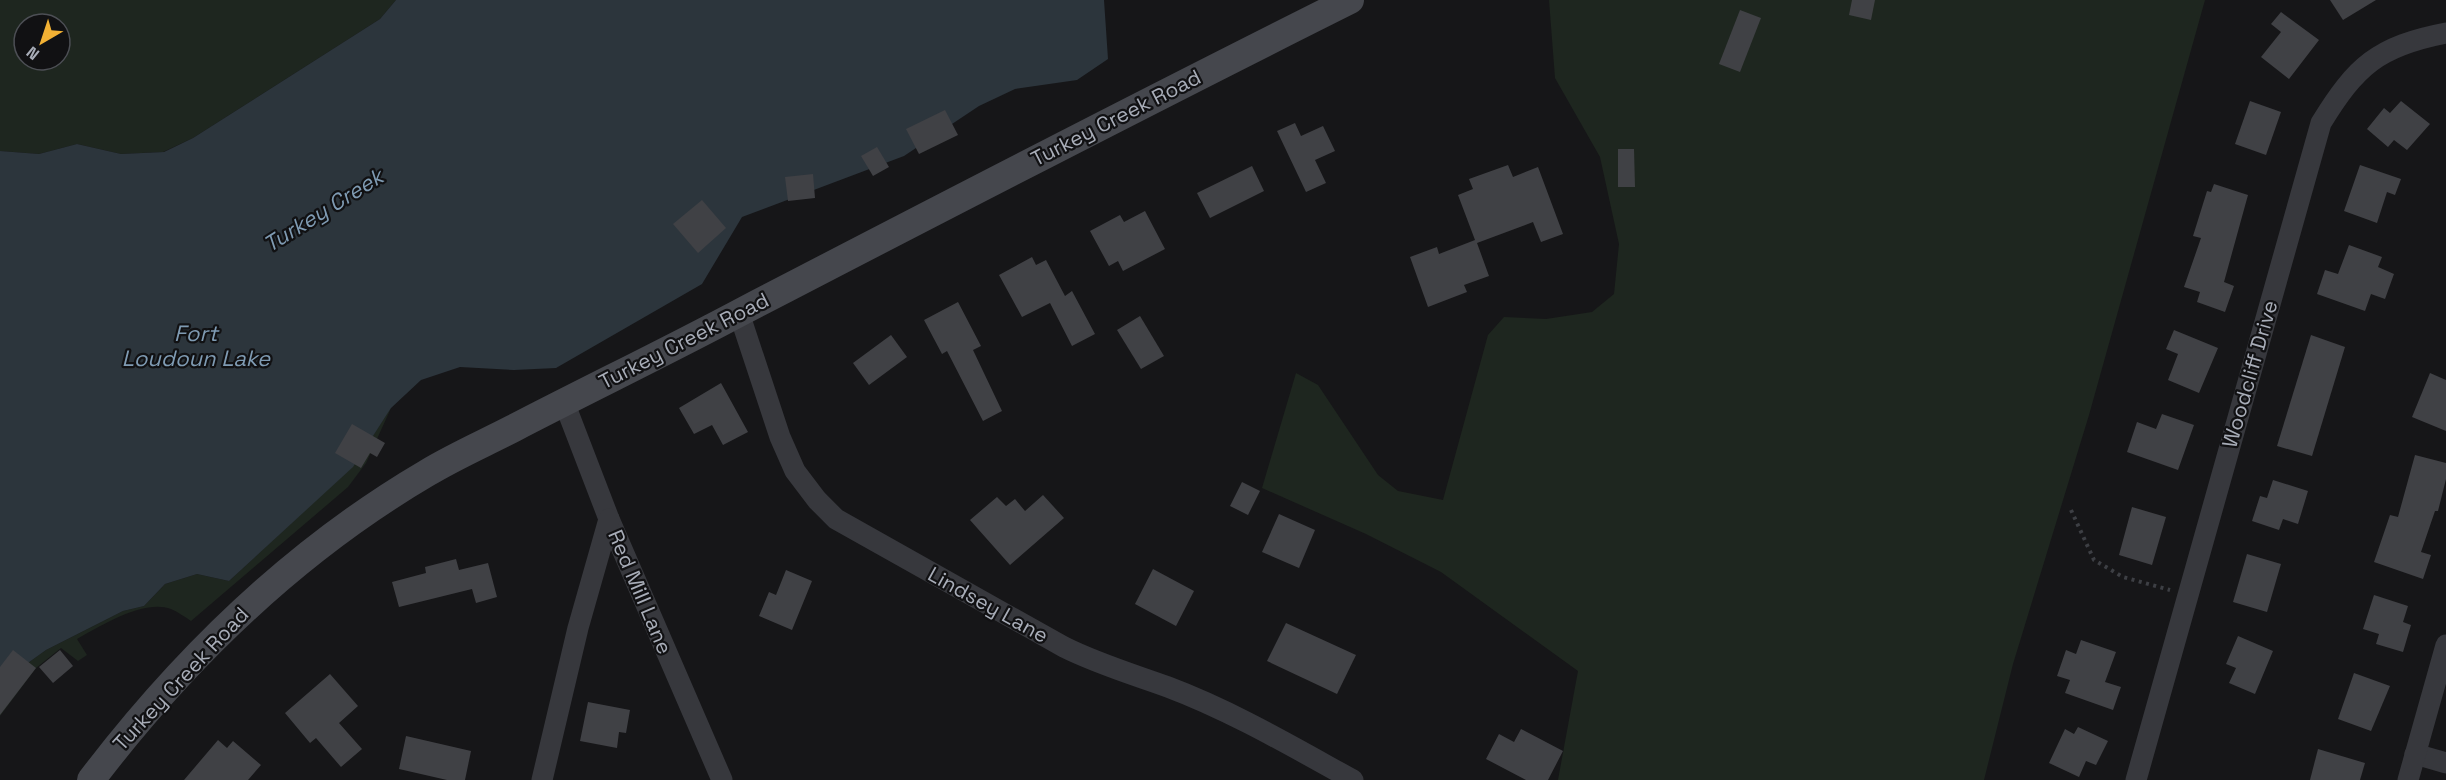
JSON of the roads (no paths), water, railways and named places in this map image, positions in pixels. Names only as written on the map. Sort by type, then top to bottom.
[{"type":"street","name":"Turkey Creek Road","points":[[91,780],[131,728],[201,649],[250,603],[315,550],[428,472],[739,314],[930,212],[1350,0]]},
{"type":"street","name":"Woodcliff Drive","points":[[2136,780],[2321,123],[2343,87],[2373,58],[2411,40],[2446,33]]},
{"type":"street","name":"Lindsey Lane","points":[[739,314],[780,437],[795,471],[817,500],[836,519],[1074,652],[1212,706],[1353,780]]},
{"type":"street","name":"Red Mill Lane","points":[[564,402],[609,519],[722,780]]},
{"type":"street","points":[[542,780],[578,628],[609,519]]},
{"type":"street","points":[[2408,780],[2446,645]]},
{"type":"street","points":[[2415,754],[2446,763]]},
{"type":"water","name":"Fort Loudoun Lake","points":[[396,0],[1104,0],[1108,59],[1077,80],[1015,89],[979,106],[904,156],[742,217],[702,284],[556,368],[514,370],[460,367],[421,380],[391,408],[353,467],[229,581],[197,574],[165,584],[144,606],[123,611],[46,650],[0,683],[0,151],[39,154],[77,144],[121,154],[164,152],[193,138],[380,19]]},
{"type":"water label","name":"Turkey Creek","points":[[323,210]]}]
